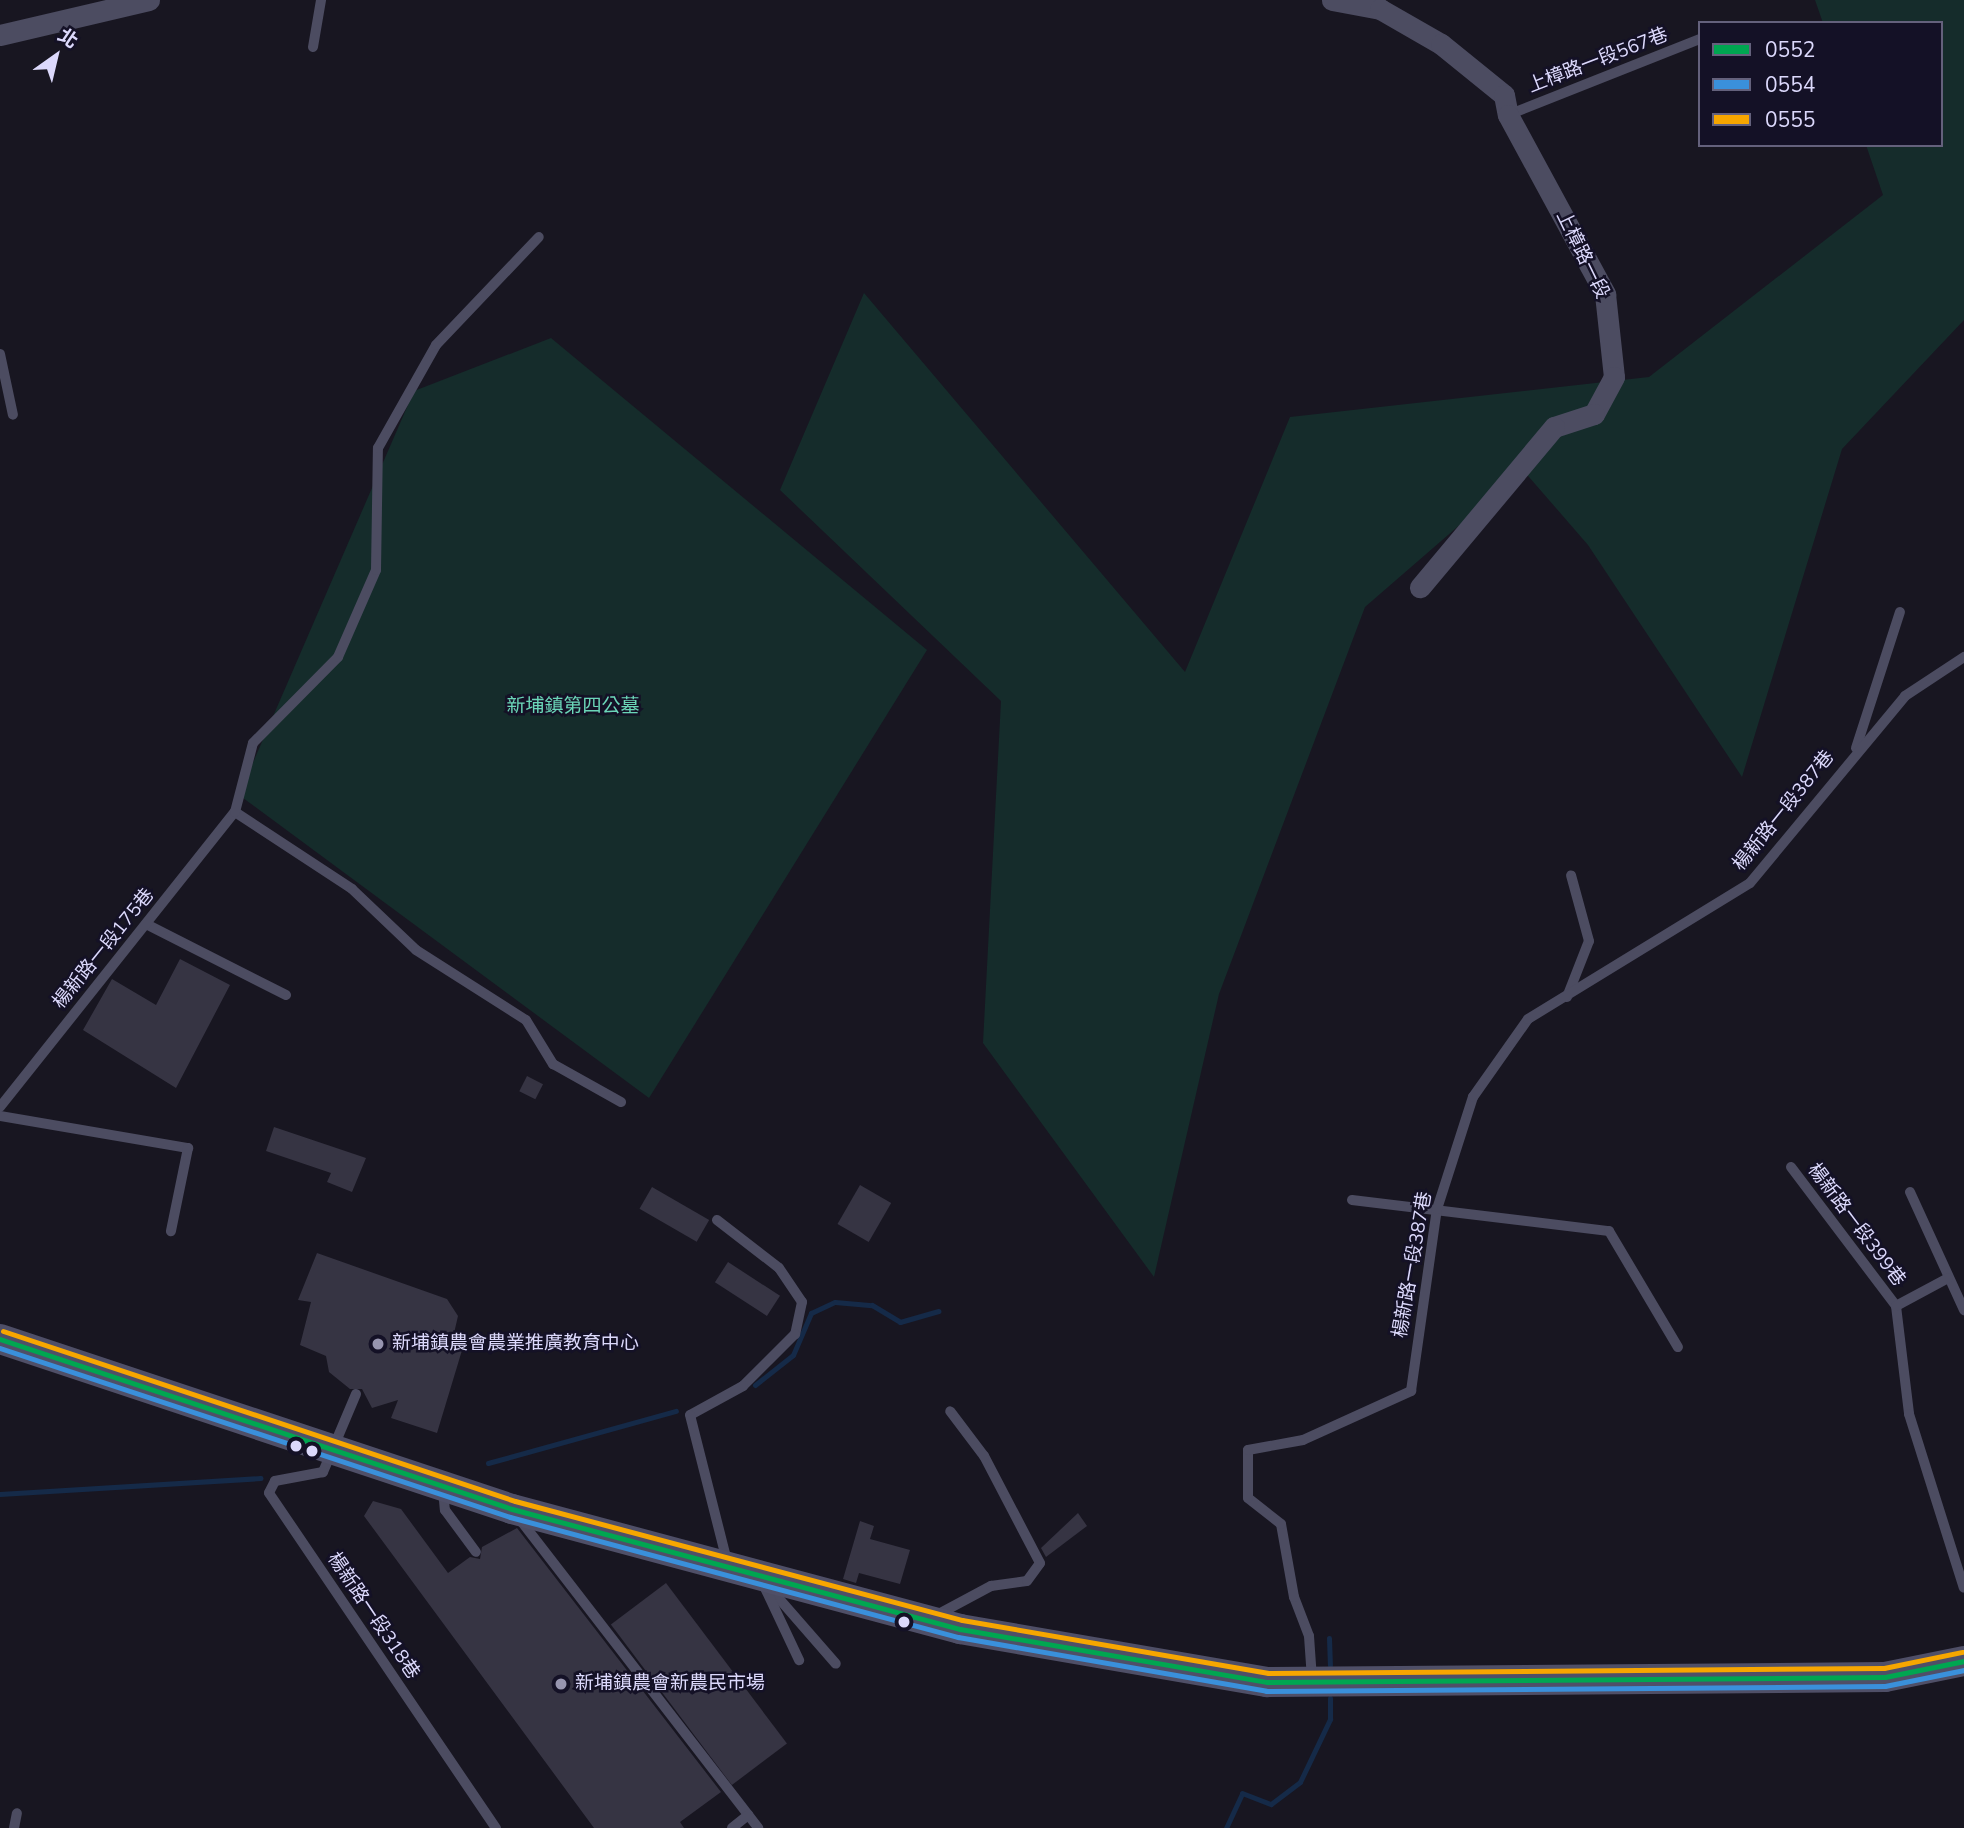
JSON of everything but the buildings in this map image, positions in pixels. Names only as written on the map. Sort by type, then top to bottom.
[{"type":"main road","points":[[0,1339],[443,1489],[759,1576],[927,1620],[1267,1682],[1885,1677],[1964,1661]]},
{"type":"street","points":[[0,35],[149,0]]},
{"type":"street","name":"上樟路一段","points":[[1332,0],[1380,9],[1441,44],[1504,95],[1508,115],[1605,294],[1614,377],[1594,414],[1554,427],[1420,587]]},
{"type":"lane","points":[[313,47],[321,0]]},
{"type":"lane","name":"上樟路一段567巷","points":[[1508,115],[1698,40]]},
{"type":"lane","points":[[539,237],[436,345],[378,448],[376,570],[338,657],[253,743],[235,812],[352,889],[416,950],[526,1020],[553,1064],[621,1102]]},
{"type":"lane","points":[[0,354],[13,415]]},
{"type":"lane","points":[[1856,751],[1900,612]]},
{"type":"lane","name":"楊新路一段387巷","points":[[1312,1682],[1309,1636],[1294,1597],[1281,1524],[1248,1498],[1248,1450],[1303,1440],[1411,1391],[1437,1209],[1473,1097],[1528,1019],[1750,883],[1856,751],[1905,696],[1964,657]]},
{"type":"lane","name":"楊新路一段175巷","points":[[0,1107],[235,812]]},
{"type":"lane","points":[[1567,997],[1590,941],[1571,875]]},
{"type":"lane","points":[[146,924],[286,995]]},
{"type":"lane","points":[[0,1116],[188,1148],[171,1231]]},
{"type":"lane","name":"楊新路一段399巷","points":[[1791,1167],[1896,1306],[1909,1415],[1964,1588]]},
{"type":"lane","points":[[1910,1192],[1964,1310]]},
{"type":"lane","points":[[1352,1200],[1609,1231],[1678,1347]]},
{"type":"lane","points":[[717,1220],[779,1268],[802,1302],[795,1334],[743,1386],[690,1415],[728,1567]]},
{"type":"lane","points":[[1896,1306],[1948,1278]]},
{"type":"lane","points":[[335,1452],[356,1394]]},
{"type":"lane","points":[[927,1620],[991,1586],[1027,1581],[1040,1563],[984,1456],[950,1411]]},
{"type":"lane","name":"楊新路一段318巷","points":[[335,1452],[323,1472],[275,1481],[269,1493],[496,1828]]},
{"type":"lane","points":[[443,1489],[445,1510],[476,1552]]},
{"type":"lane","points":[[512,1509],[758,1828]]},
{"type":"lane","points":[[759,1576],[799,1660]]},
{"type":"lane","points":[[759,1576],[836,1664]]},
{"type":"lane","points":[[15,1828],[18,1813]]},
{"type":"lane","points":[[732,1828],[748,1815]]},
{"type":"green space","points":[[1815,0],[1964,0],[1964,320],[1842,449],[1742,777],[1588,545],[1523,470],[1365,607],[1219,994],[1154,1277],[983,1043],[1001,701],[780,490],[864,293],[1185,672],[1290,417],[1649,377],[1883,195],[1867,147],[1943,147],[1943,21],[1822,21]]},
{"type":"green space","name":"新埔鎮第四公墓","points":[[551,338],[927,650],[649,1098],[239,795],[414,391]]},
{"type":"waterway","points":[[755,1385],[793,1355],[811,1313],[835,1302],[872,1305],[900,1322],[938,1311]]},
{"type":"waterway","points":[[488,1463],[676,1411]]},
{"type":"waterway","points":[[0,1494],[261,1478]]},
{"type":"waterway","points":[[1329,1638],[1330,1665]]},
{"type":"waterway","points":[[1226,1828],[1242,1793],[1271,1804],[1300,1782],[1330,1719],[1330,1698]]},
{"type":"transit line","name":"0555","points":[[3,1331],[515,1501],[962,1620],[1268,1673],[1884,1668],[1962,1652]]},
{"type":"transit line","name":"0552","points":[[0,1339],[512,1509],[960,1629],[1267,1682],[1885,1677],[1964,1661]]},
{"type":"transit line","name":"0554","points":[[0,1348],[510,1517],[958,1637],[1266,1691],[1885,1686],[1964,1670]]},
{"type":"place","name":"新埔鎮農會農業推廣教育中心","points":[[378,1344]]},
{"type":"place","name":"新埔鎮農會新農民市場","points":[[561,1684]]}]
